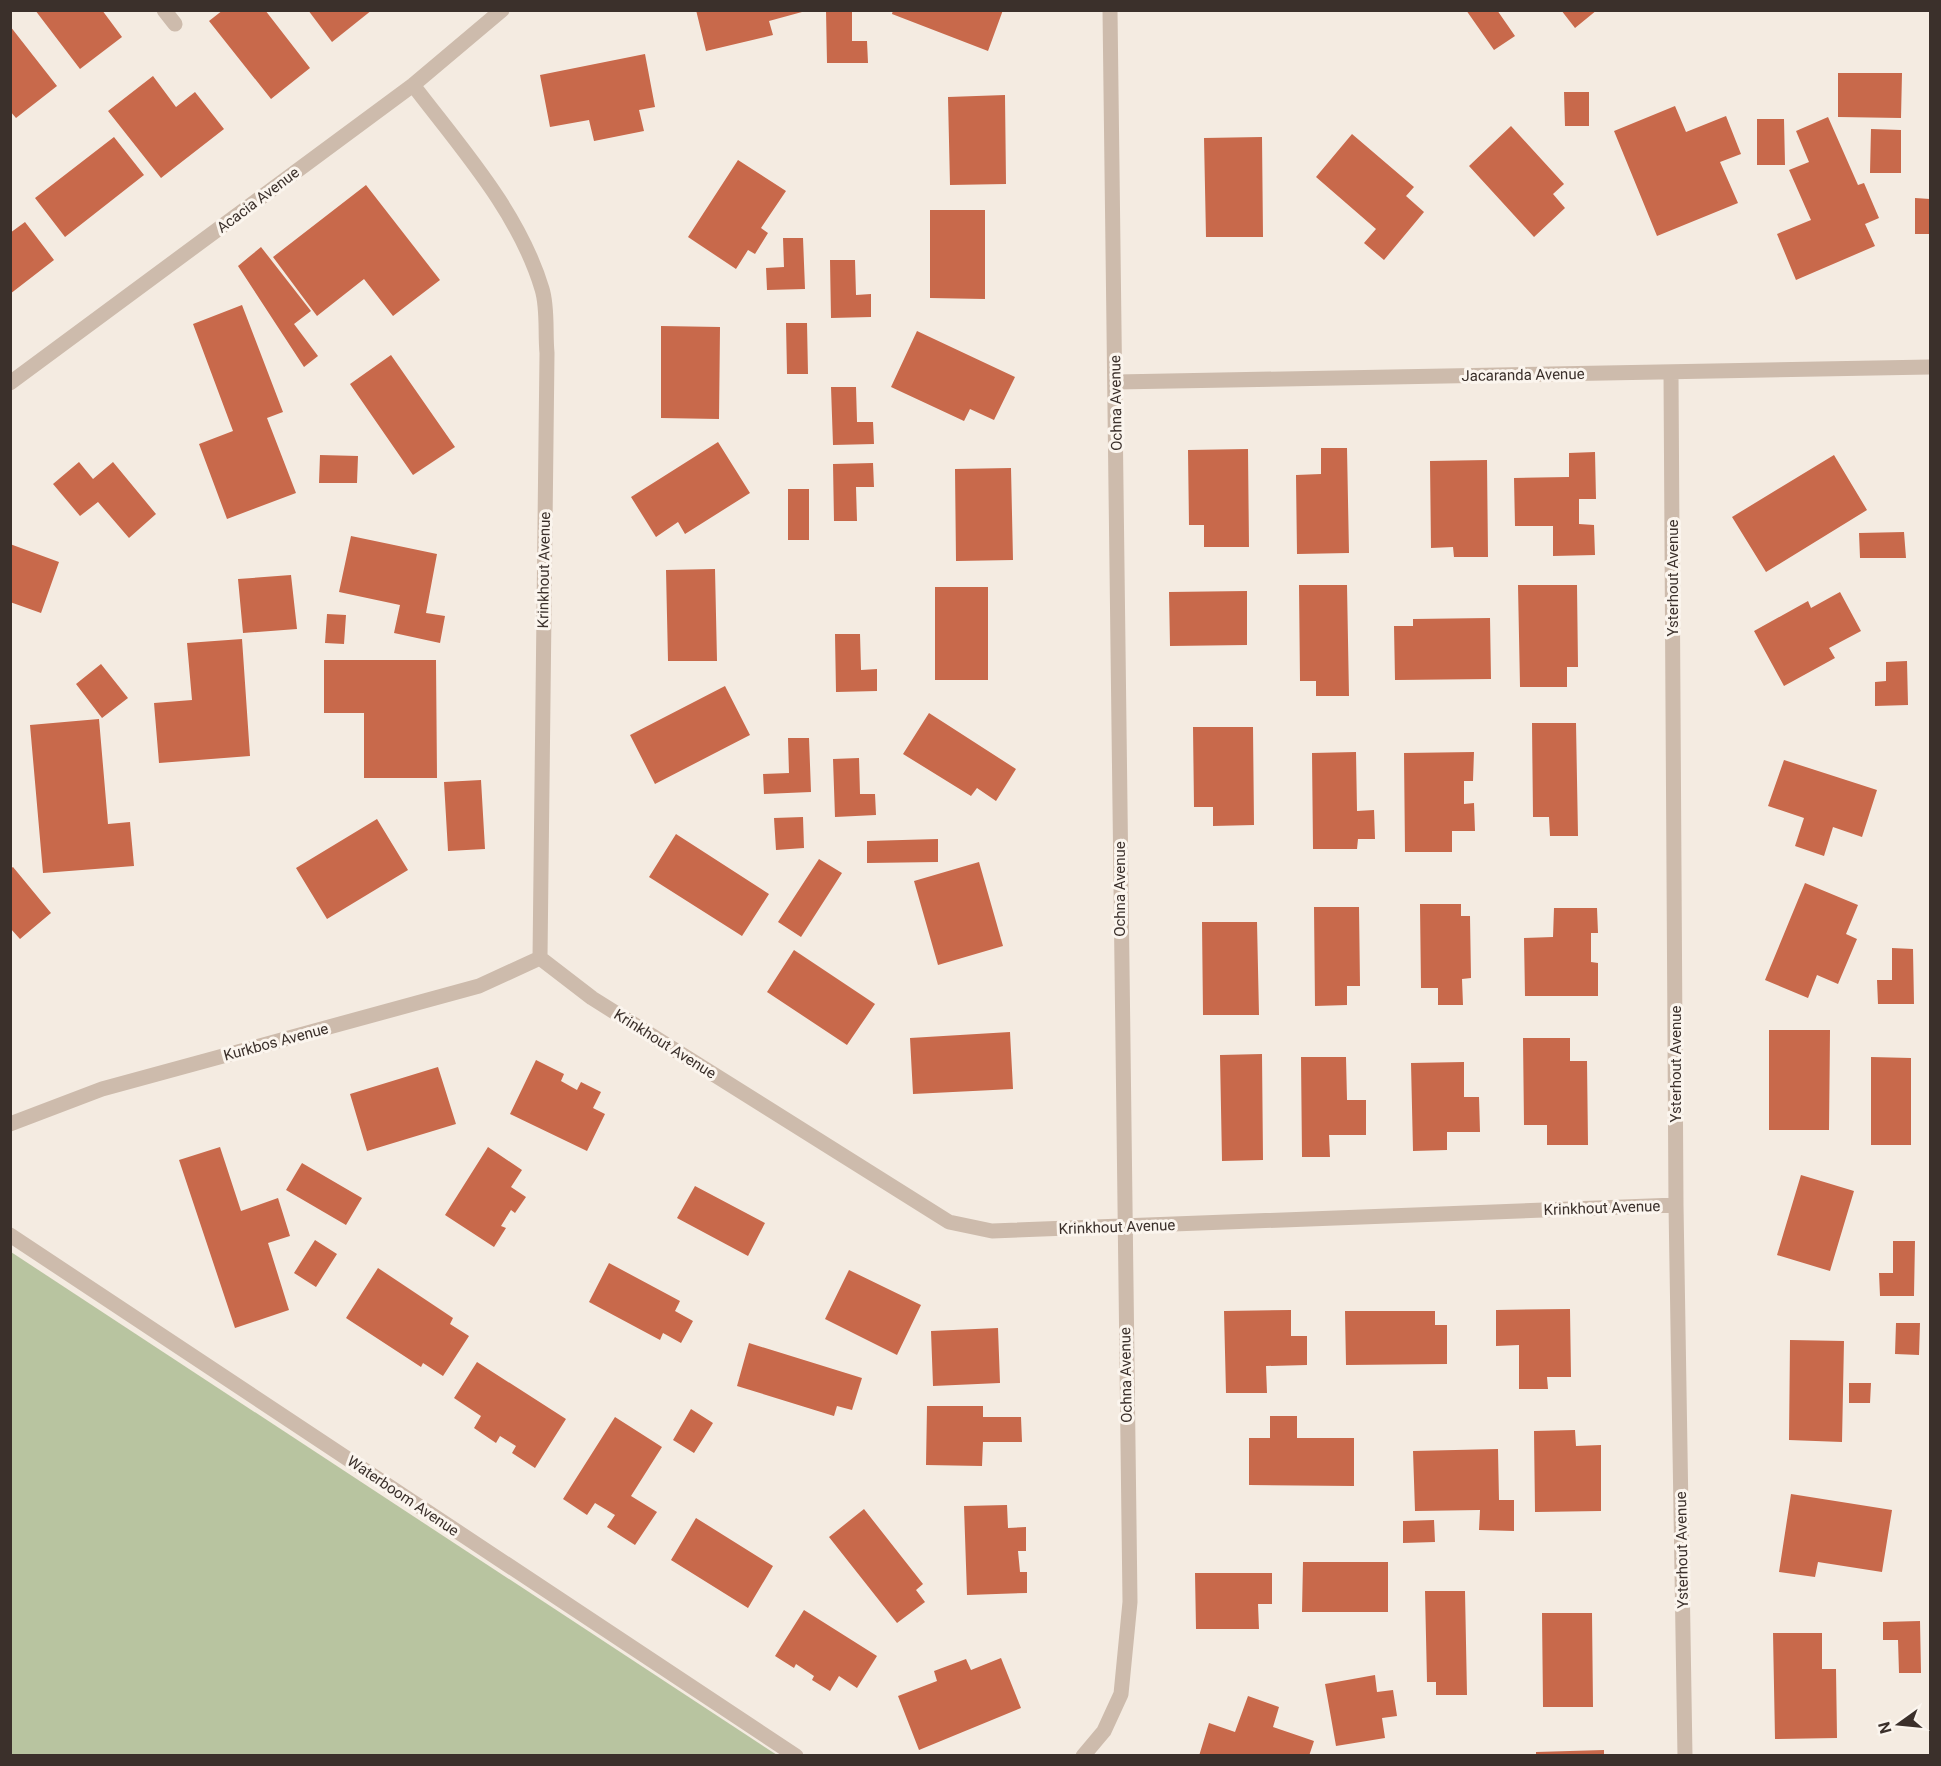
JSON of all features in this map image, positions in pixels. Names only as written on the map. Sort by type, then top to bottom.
[{"type":"street","points":[[164,10],[175,24]]},
{"type":"street","name":"Acacia Avenue","points":[[10,383],[413,85],[502,10]]},
{"type":"street","name":"Ochna Avenue","points":[[1083,1755],[1104,1731],[1121,1694],[1130,1602],[1123,1227],[1116,382],[1110,10]]},
{"type":"street","name":"Krinkhout Avenue","points":[[413,85],[483,177],[524,240],[543,291],[547,353],[540,958],[592,998],[949,1222],[992,1231],[1676,1205]]},
{"type":"street","name":"Jacaranda Avenue","points":[[1116,382],[1930,367]]},
{"type":"street","name":"Ysterhout Avenue","points":[[1671,373],[1676,1205],[1685,1755]]},
{"type":"street","name":"Kurkbos Avenue","points":[[10,1124],[102,1089],[479,986],[540,958]]},
{"type":"street","name":"Waterboom Avenue","points":[[10,1235],[796,1755]]},
{"type":"green space","points":[[11,1252],[777,1755],[11,1755]]},
{"type":"building","points":[[35,10],[102,10],[122,37],[80,69]]},
{"type":"building","points":[[223,10],[265,10],[310,68],[271,99],[209,21]]},
{"type":"building","points":[[308,10],[372,10],[332,42]]},
{"type":"building","points":[[696,10],[801,10],[802,12],[769,21],[773,35],[706,51]]},
{"type":"building","points":[[826,10],[852,10],[852,41],[867,41],[868,63],[827,63]]},
{"type":"building","points":[[893,10],[1003,10],[988,51],[892,14]]},
{"type":"building","points":[[1466,10],[1497,10],[1515,36],[1494,50]]},
{"type":"building","points":[[1561,10],[1597,10],[1575,28]]},
{"type":"building","points":[[10,26],[57,86],[16,118],[10,111]]},
{"type":"building","points":[[645,54],[655,107],[639,110],[644,131],[594,141],[589,120],[550,127],[540,75]]},
{"type":"building","points":[[1838,73],[1902,73],[1901,118],[1838,117]]},
{"type":"building","points":[[153,76],[176,107],[195,92],[224,129],[161,178],[108,111]]},
{"type":"building","points":[[1564,92],[1589,92],[1589,126],[1565,126]]},
{"type":"building","points":[[1005,95],[1006,184],[950,185],[948,97]]},
{"type":"building","points":[[1675,106],[1686,132],[1726,116],[1741,154],[1720,162],[1738,203],[1657,236],[1614,131]]},
{"type":"building","points":[[1828,117],[1858,185],[1864,183],[1879,218],[1865,224],[1875,246],[1796,280],[1777,234],[1811,220],[1789,170],[1809,162],[1796,131]]},
{"type":"building","points":[[1757,119],[1784,119],[1785,165],[1757,165]]},
{"type":"building","points":[[1511,126],[1564,184],[1553,194],[1565,208],[1534,237],[1469,166]]},
{"type":"building","points":[[1871,129],[1901,130],[1901,173],[1870,173]]},
{"type":"building","points":[[1352,134],[1414,187],[1406,196],[1424,212],[1384,260],[1364,243],[1376,229],[1316,177]]},
{"type":"building","points":[[114,137],[144,175],[65,237],[35,198]]},
{"type":"building","points":[[1262,137],[1263,237],[1206,237],[1204,138]]},
{"type":"building","points":[[738,160],[786,191],[761,228],[768,233],[755,254],[748,250],[736,269],[688,237]]},
{"type":"building","points":[[366,185],[440,280],[393,316],[364,279],[317,316],[273,257]]},
{"type":"building","points":[[1915,198],[1930,199],[1930,234],[1915,234]]},
{"type":"building","points":[[930,210],[985,210],[985,299],[930,298]]},
{"type":"building","points":[[25,222],[54,260],[10,294],[10,233]]},
{"type":"building","points":[[783,238],[803,238],[805,289],[767,290],[766,268],[784,267]]},
{"type":"building","points":[[261,247],[311,311],[294,324],[318,356],[304,367],[238,266]]},
{"type":"building","points":[[830,260],[855,260],[856,295],[871,294],[871,317],[831,318]]},
{"type":"building","points":[[242,305],[283,412],[267,418],[296,493],[227,519],[199,444],[233,431],[193,324]]},
{"type":"building","points":[[786,323],[807,323],[808,374],[787,374]]},
{"type":"building","points":[[661,326],[720,327],[719,419],[661,418]]},
{"type":"building","points":[[917,331],[1015,377],[994,420],[970,409],[964,421],[891,387]]},
{"type":"building","points":[[391,355],[455,447],[413,475],[350,384]]},
{"type":"building","points":[[831,387],[856,387],[857,422],[873,422],[874,444],[833,445]]},
{"type":"building","points":[[718,442],[750,493],[685,534],[678,522],[656,537],[631,497]]},
{"type":"building","points":[[1321,448],[1347,448],[1349,553],[1297,554],[1296,475],[1321,474]]},
{"type":"building","points":[[1248,449],[1249,547],[1204,547],[1204,525],[1189,525],[1188,450]]},
{"type":"building","points":[[1595,452],[1596,499],[1579,499],[1579,524],[1594,525],[1595,555],[1553,556],[1553,526],[1515,526],[1514,478],[1569,477],[1569,453]]},
{"type":"building","points":[[320,455],[358,456],[357,483],[319,483]]},
{"type":"building","points":[[1834,455],[1867,510],[1766,572],[1732,517]]},
{"type":"building","points":[[1487,460],[1488,557],[1454,557],[1453,547],[1431,548],[1430,461]]},
{"type":"building","points":[[79,462],[93,479],[113,462],[156,514],[129,538],[98,502],[80,516],[53,484]]},
{"type":"building","points":[[873,463],[874,487],[856,487],[857,521],[834,521],[833,464]]},
{"type":"building","points":[[1011,468],[1013,560],[956,561],[955,469]]},
{"type":"building","points":[[788,489],[809,489],[809,540],[788,540]]},
{"type":"building","points":[[1904,532],[1906,558],[1860,558],[1859,533]]},
{"type":"building","points":[[351,536],[437,554],[426,613],[445,616],[440,643],[394,633],[400,605],[339,592]]},
{"type":"building","points":[[10,544],[59,562],[41,613],[10,602]]},
{"type":"building","points":[[715,569],[717,661],[668,661],[666,570]]},
{"type":"building","points":[[291,575],[297,629],[243,633],[238,579]]},
{"type":"building","points":[[1299,585],[1347,585],[1349,696],[1316,696],[1316,681],[1300,681]]},
{"type":"building","points":[[1518,585],[1577,585],[1578,667],[1567,667],[1567,687],[1520,687]]},
{"type":"building","points":[[935,587],[988,587],[988,680],[935,680]]},
{"type":"building","points":[[1247,591],[1247,645],[1170,646],[1169,592]]},
{"type":"building","points":[[1840,592],[1861,631],[1829,648],[1835,658],[1784,686],[1754,631],[1808,601],[1811,608]]},
{"type":"building","points":[[327,614],[346,615],[344,644],[325,643]]},
{"type":"building","points":[[1490,618],[1491,679],[1395,680],[1394,626],[1413,626],[1413,619]]},
{"type":"building","points":[[835,634],[860,634],[861,670],[877,669],[877,691],[836,692]]},
{"type":"building","points":[[242,639],[250,756],[159,763],[154,703],[192,700],[187,643]]},
{"type":"building","points":[[324,660],[436,660],[437,778],[364,778],[364,713],[324,713]]},
{"type":"building","points":[[1907,661],[1908,705],[1875,706],[1875,682],[1886,681],[1886,662]]},
{"type":"building","points":[[101,664],[128,698],[102,718],[76,684]]},
{"type":"building","points":[[725,686],[750,735],[655,784],[630,735]]},
{"type":"building","points":[[929,713],[1016,769],[996,801],[977,788],[971,796],[903,754]]},
{"type":"building","points":[[99,719],[108,824],[130,822],[134,866],[43,873],[30,725]]},
{"type":"building","points":[[1532,723],[1576,723],[1578,836],[1550,836],[1549,817],[1533,817]]},
{"type":"building","points":[[1193,727],[1253,727],[1254,825],[1213,826],[1213,807],[1194,807]]},
{"type":"building","points":[[788,738],[809,738],[811,792],[764,794],[763,774],[789,773]]},
{"type":"building","points":[[1356,752],[1357,811],[1374,810],[1375,839],[1358,839],[1357,849],[1313,849],[1312,753]]},
{"type":"building","points":[[1474,752],[1473,781],[1464,781],[1464,804],[1474,803],[1475,831],[1452,831],[1452,852],[1405,852],[1404,753]]},
{"type":"building","points":[[859,758],[860,794],[875,794],[876,815],[835,817],[833,759]]},
{"type":"building","points":[[1784,760],[1877,790],[1862,837],[1833,827],[1824,856],[1795,846],[1804,818],[1768,806]]},
{"type":"building","points":[[481,780],[485,849],[448,851],[444,782]]},
{"type":"building","points":[[803,817],[804,848],[776,850],[774,818]]},
{"type":"building","points":[[377,819],[408,870],[327,919],[296,868]]},
{"type":"building","points":[[676,834],[769,894],[742,936],[649,877]]},
{"type":"building","points":[[938,839],[938,862],[867,863],[867,841]]},
{"type":"building","points":[[819,859],[842,873],[801,937],[778,922]]},
{"type":"building","points":[[979,862],[1003,946],[938,965],[914,881]]},
{"type":"building","points":[[13,867],[51,913],[20,939],[10,928],[10,869]]},
{"type":"building","points":[[1805,883],[1858,905],[1846,934],[1857,939],[1838,984],[1817,975],[1808,998],[1765,980]]},
{"type":"building","points":[[1420,904],[1461,904],[1461,916],[1470,916],[1471,978],[1462,979],[1463,1005],[1438,1005],[1438,988],[1421,988]]},
{"type":"building","points":[[1314,907],[1359,907],[1360,986],[1347,986],[1347,1005],[1315,1006]]},
{"type":"building","points":[[1554,908],[1597,908],[1598,933],[1591,933],[1591,962],[1598,963],[1598,996],[1525,996],[1524,938],[1553,937]]},
{"type":"building","points":[[1202,922],[1257,922],[1259,1015],[1203,1015]]},
{"type":"building","points":[[1892,948],[1913,949],[1914,1004],[1878,1004],[1877,980],[1892,980]]},
{"type":"building","points":[[794,950],[875,1004],[847,1045],[767,992]]},
{"type":"building","points":[[1769,1030],[1830,1030],[1829,1130],[1769,1130]]},
{"type":"building","points":[[1010,1032],[1013,1089],[913,1094],[910,1038]]},
{"type":"building","points":[[1523,1038],[1570,1038],[1570,1061],[1587,1061],[1588,1145],[1547,1145],[1547,1125],[1524,1125]]},
{"type":"building","points":[[1262,1054],[1263,1160],[1222,1161],[1220,1055]]},
{"type":"building","points":[[1301,1057],[1346,1057],[1347,1100],[1366,1100],[1366,1135],[1329,1135],[1330,1157],[1302,1157]]},
{"type":"building","points":[[1871,1057],[1911,1058],[1911,1145],[1871,1145]]},
{"type":"building","points":[[536,1060],[564,1074],[561,1081],[577,1090],[581,1082],[601,1092],[593,1108],[605,1114],[587,1151],[510,1114]]},
{"type":"building","points":[[1464,1062],[1464,1097],[1479,1097],[1480,1132],[1447,1132],[1447,1150],[1413,1151],[1411,1063]]},
{"type":"building","points":[[438,1067],[456,1124],[367,1151],[350,1094]]},
{"type":"building","points":[[220,1147],[241,1211],[278,1198],[290,1236],[268,1243],[289,1310],[235,1328],[179,1160]]},
{"type":"building","points":[[488,1147],[522,1170],[511,1187],[526,1197],[515,1213],[511,1210],[501,1226],[506,1228],[494,1247],[445,1215]]},
{"type":"building","points":[[302,1163],[362,1198],[346,1225],[286,1190]]},
{"type":"building","points":[[1801,1175],[1854,1191],[1830,1271],[1777,1255]]},
{"type":"building","points":[[695,1186],[765,1223],[748,1256],[677,1218]]},
{"type":"building","points":[[315,1240],[337,1254],[316,1287],[294,1273]]},
{"type":"building","points":[[1893,1241],[1915,1241],[1914,1296],[1880,1296],[1879,1273],[1893,1273]]},
{"type":"building","points":[[609,1263],[680,1301],[675,1311],[693,1321],[681,1343],[663,1333],[660,1340],[589,1302]]},
{"type":"building","points":[[378,1268],[453,1318],[450,1324],[469,1336],[443,1376],[423,1363],[421,1367],[346,1318]]},
{"type":"building","points":[[849,1270],[921,1305],[897,1355],[825,1319]]},
{"type":"building","points":[[1570,1309],[1571,1377],[1547,1377],[1548,1389],[1519,1389],[1519,1345],[1496,1346],[1496,1310]]},
{"type":"building","points":[[1291,1310],[1291,1336],[1307,1336],[1307,1365],[1266,1366],[1267,1393],[1226,1393],[1224,1311]]},
{"type":"building","points":[[1345,1311],[1435,1311],[1435,1325],[1447,1325],[1447,1364],[1346,1365]]},
{"type":"building","points":[[1896,1323],[1920,1323],[1919,1355],[1895,1354]]},
{"type":"building","points":[[998,1328],[1000,1383],[933,1386],[931,1331]]},
{"type":"building","points":[[1790,1340],[1844,1341],[1842,1442],[1789,1440]]},
{"type":"building","points":[[749,1343],[862,1378],[852,1410],[837,1406],[834,1416],[737,1386]]},
{"type":"building","points":[[477,1362],[566,1419],[535,1468],[512,1453],[516,1446],[500,1436],[496,1443],[474,1428],[481,1416],[454,1398]]},
{"type":"building","points":[[1849,1383],[1871,1383],[1870,1403],[1849,1403]]},
{"type":"building","points":[[927,1406],[983,1406],[983,1417],[1021,1417],[1022,1442],[983,1442],[982,1466],[926,1465]]},
{"type":"building","points":[[691,1409],[713,1423],[694,1453],[673,1440]]},
{"type":"building","points":[[1270,1416],[1297,1416],[1297,1438],[1354,1438],[1354,1486],[1249,1485],[1249,1438],[1270,1438]]},
{"type":"building","points":[[615,1417],[662,1447],[631,1496],[657,1512],[635,1545],[607,1527],[615,1515],[595,1503],[587,1515],[563,1499]]},
{"type":"building","points":[[1575,1430],[1576,1446],[1601,1445],[1601,1511],[1535,1512],[1534,1431]]},
{"type":"building","points":[[1498,1449],[1499,1500],[1514,1500],[1514,1531],[1479,1530],[1480,1510],[1415,1511],[1413,1451]]},
{"type":"building","points":[[1791,1494],[1892,1510],[1882,1572],[1818,1562],[1815,1577],[1779,1572]]},
{"type":"building","points":[[1007,1505],[1008,1528],[1026,1527],[1026,1551],[1018,1551],[1020,1572],[1027,1572],[1027,1593],[967,1595],[964,1506]]},
{"type":"building","points":[[864,1509],[923,1584],[916,1590],[925,1602],[897,1623],[829,1537]]},
{"type":"building","points":[[696,1518],[773,1566],[748,1608],[671,1560]]},
{"type":"building","points":[[1434,1520],[1435,1542],[1403,1543],[1403,1521]]},
{"type":"building","points":[[1303,1562],[1388,1562],[1388,1612],[1302,1612]]},
{"type":"building","points":[[1195,1573],[1272,1573],[1272,1604],[1258,1604],[1259,1629],[1196,1629]]},
{"type":"building","points":[[1425,1591],[1465,1591],[1467,1695],[1436,1695],[1436,1682],[1427,1682]]},
{"type":"building","points":[[804,1610],[877,1656],[857,1688],[839,1676],[830,1691],[812,1680],[814,1676],[796,1664],[794,1668],[775,1656]]},
{"type":"building","points":[[1542,1613],[1592,1613],[1593,1707],[1543,1707]]},
{"type":"building","points":[[1920,1621],[1921,1673],[1899,1673],[1898,1640],[1883,1640],[1883,1622]]},
{"type":"building","points":[[1773,1633],[1822,1633],[1822,1669],[1836,1669],[1837,1738],[1775,1739]]},
{"type":"building","points":[[1001,1658],[1021,1708],[919,1750],[898,1696],[937,1681],[934,1671],[966,1659],[971,1670]]},
{"type":"building","points":[[1375,1675],[1377,1692],[1393,1690],[1397,1716],[1382,1718],[1385,1738],[1336,1746],[1325,1684]]},
{"type":"building","points":[[1248,1696],[1279,1707],[1273,1727],[1314,1741],[1309,1756],[1199,1756],[1209,1723],[1235,1732]]},
{"type":"building","points":[[1604,1750],[1604,1756],[1536,1756],[1536,1752]]}]
